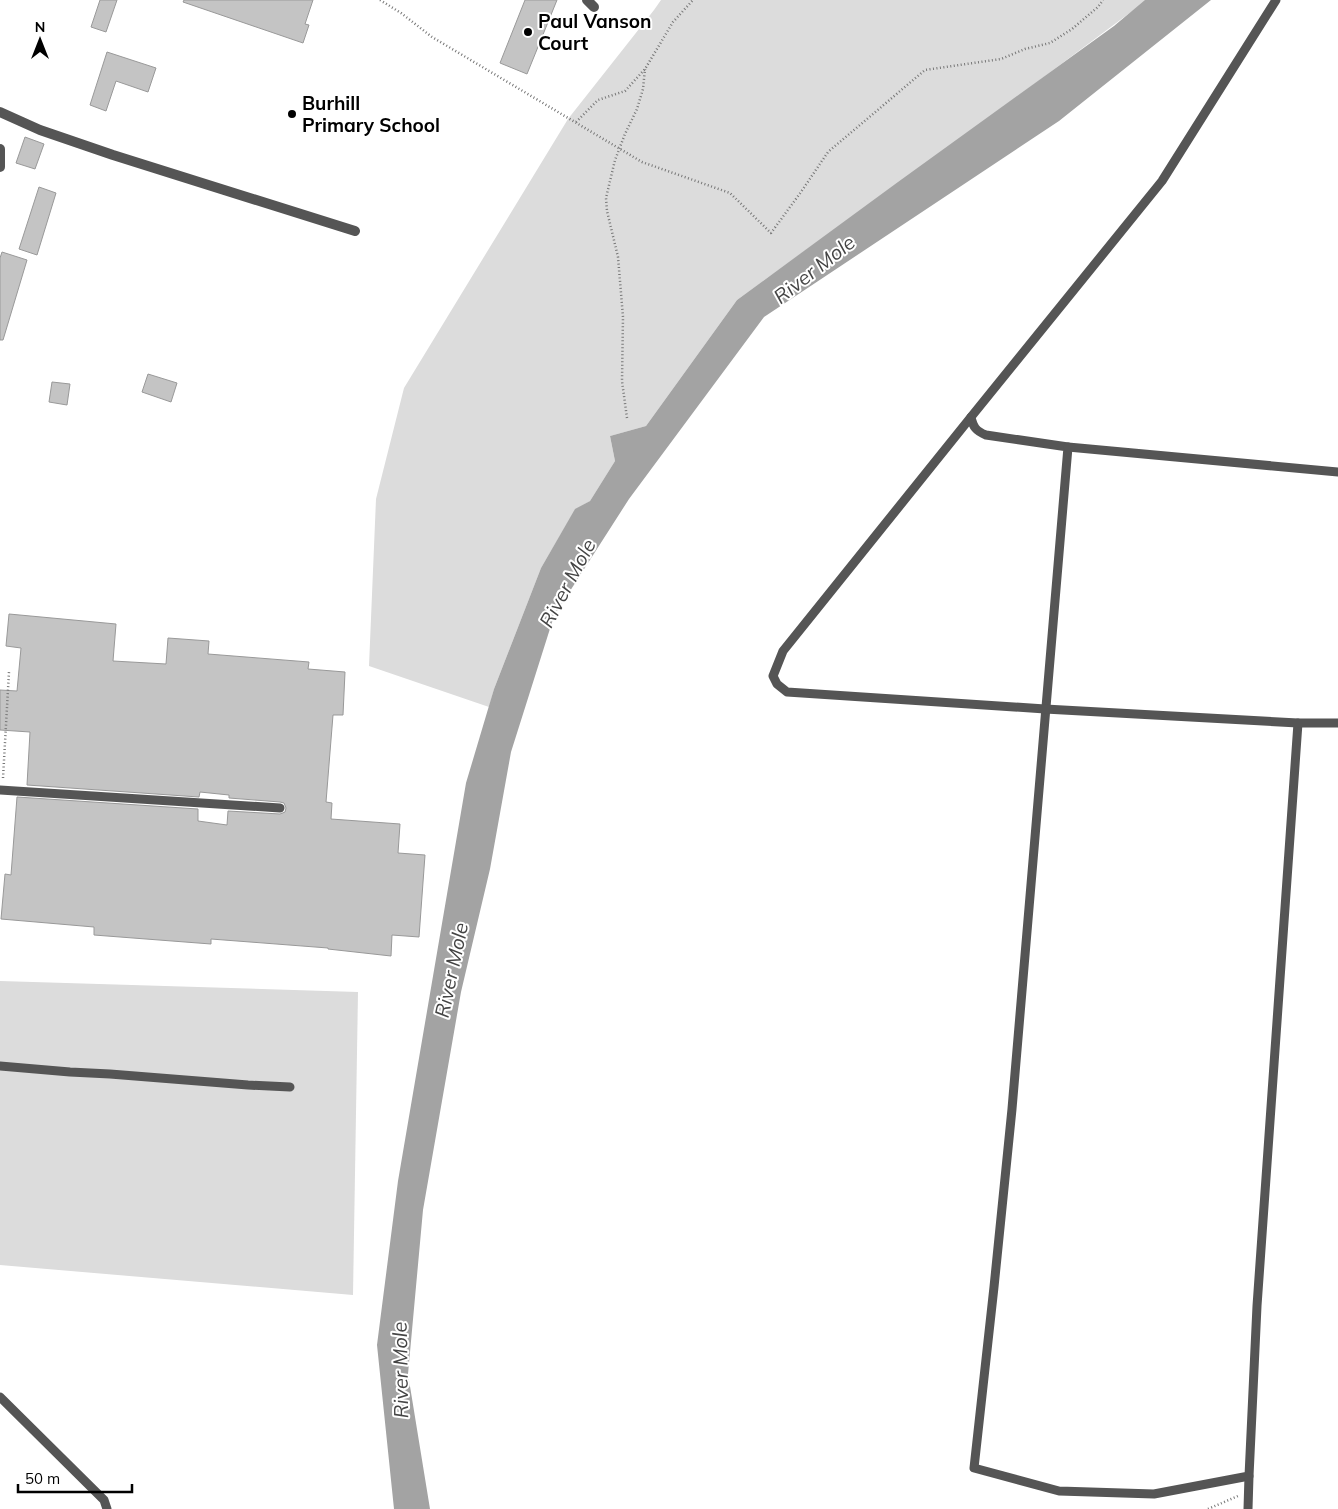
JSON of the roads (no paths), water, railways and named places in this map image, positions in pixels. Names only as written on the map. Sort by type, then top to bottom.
[{"type":"street","points":[[0,112],[40,130],[112,155],[356,230]]},
{"type":"street","points":[[0,149],[0,167]]},
{"type":"lane","points":[[1276,0],[1162,181],[783,651],[773,676],[778,684],[787,692],[1045,709],[1298,722],[1338,722]]},
{"type":"lane","points":[[971,417],[973,426],[978,432],[986,435],[1068,447],[1338,472]]},
{"type":"lane","points":[[1068,447],[1012,1109],[974,1468],[1059,1491],[1154,1494],[1249,1476]]},
{"type":"lane","points":[[1248,1509],[1257,1306],[1298,722]]},
{"type":"lane","points":[[1,790],[280,808]]},
{"type":"lane","points":[[0,1066],[290,1087]]},
{"type":"lane","points":[[0,1397],[104,1500],[107,1509]]},
{"type":"water","name":"River Mole","points":[[1145,0],[1211,0],[1059,121],[764,317],[629,499],[554,616],[511,752],[490,869],[461,992],[423,1210],[408,1374],[430,1509],[394,1509],[377,1345],[398,1181],[466,783],[494,689],[541,568],[575,509],[590,501],[615,461],[610,436],[646,426],[737,300],[1114,26]]},
{"type":"place","name":"Paul Vanson Court","points":[[528,32]]},
{"type":"place","name":"Burhill Primary School","points":[[292,114]]}]
